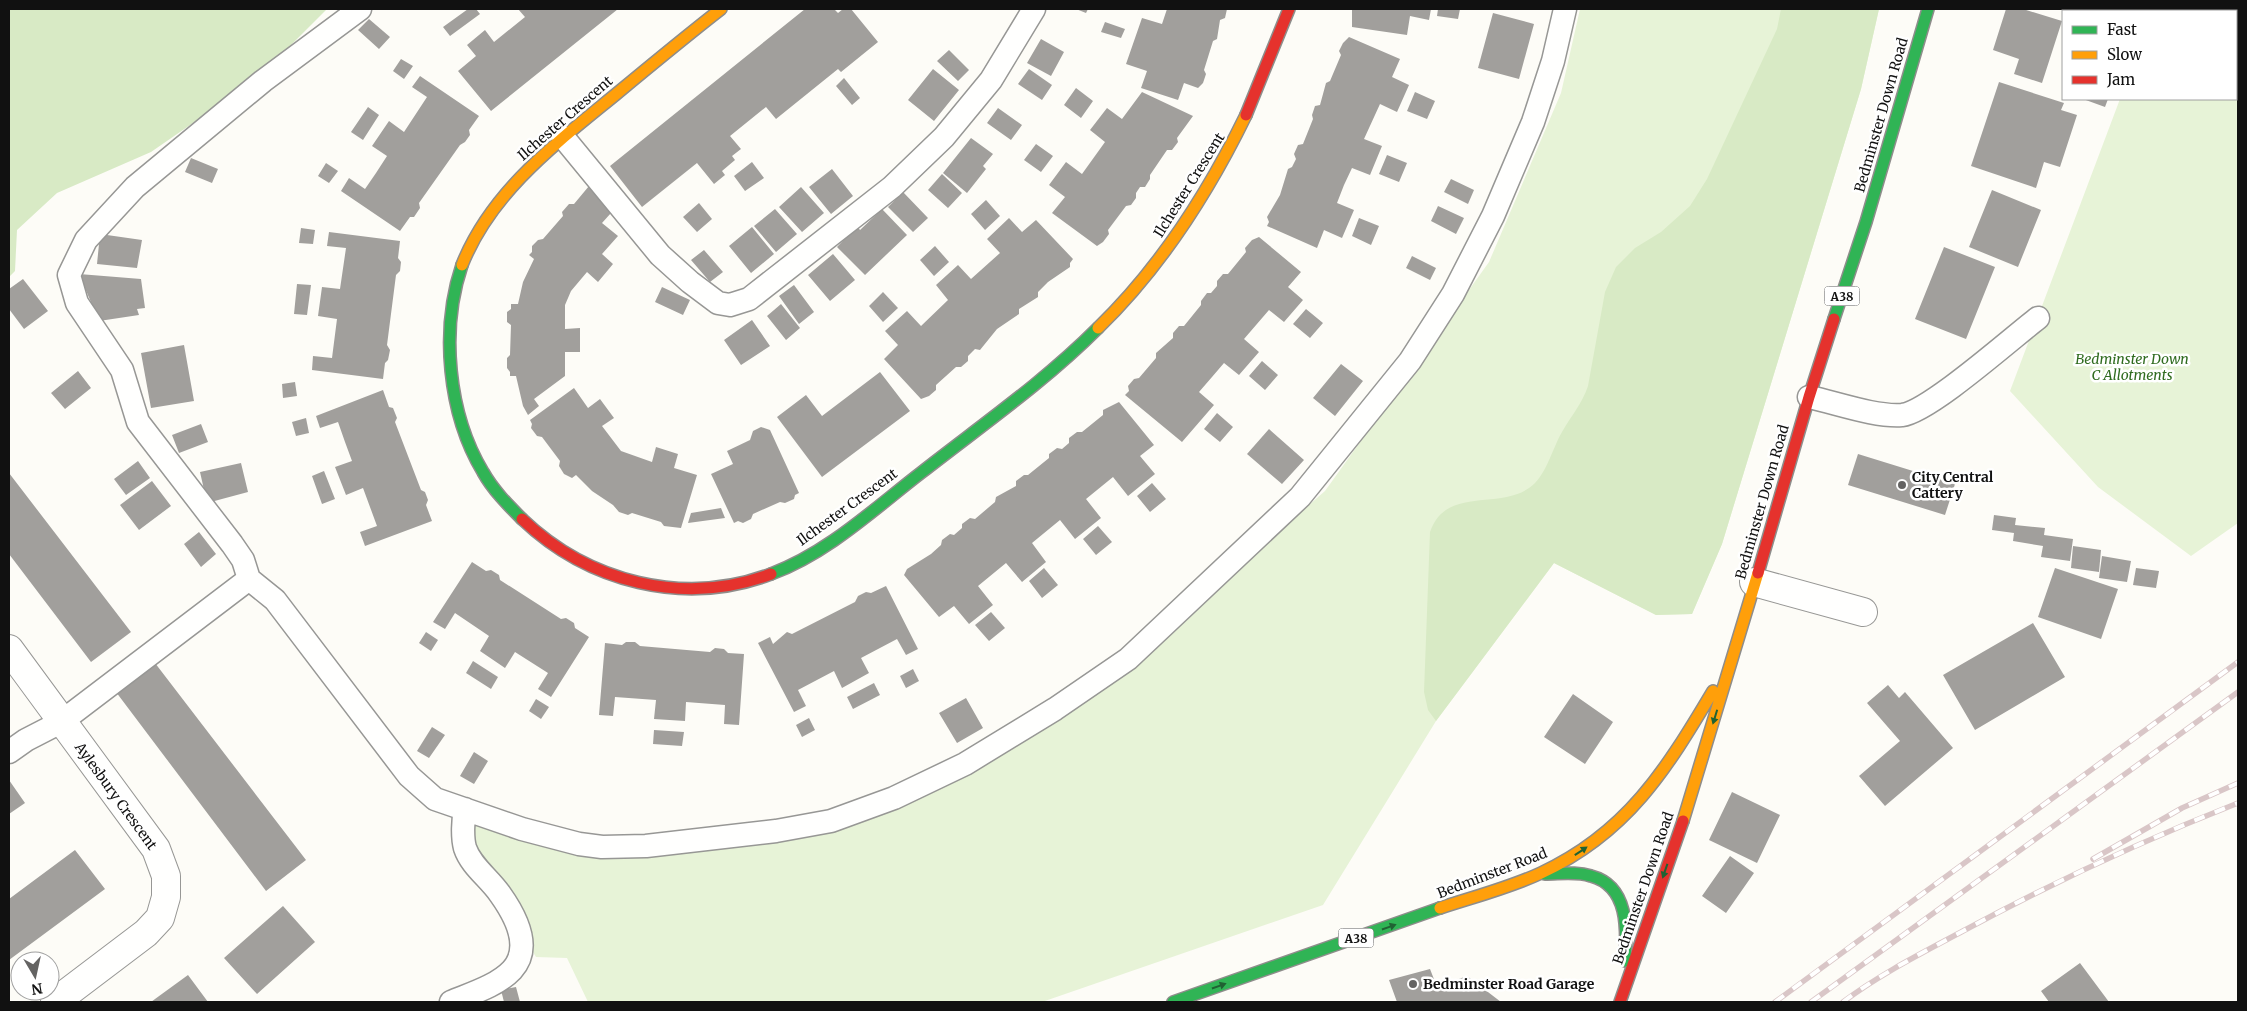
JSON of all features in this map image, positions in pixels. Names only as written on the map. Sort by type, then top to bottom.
[{"type":"main road","name":"Ilchester Crescent","points":[[721,9],[563,137],[502,198],[462,263],[451,311],[451,354],[454,388],[464,429],[482,472],[506,502],[536,532],[584,566],[617,579],[656,586],[703,588],[737,585],[760,579],[792,564],[842,533],[1076,350],[1128,296],[1175,240],[1206,191],[1241,130],[1271,62],[1290,9]]},
{"type":"main road","name":"Bedminster Down Road","points":[[1621,997],[1677,839],[1735,654],[1754,582],[1809,397],[1866,222],[1928,9]]},
{"type":"main road","name":"Bedminster Road","points":[[1173,1002],[1538,874],[1573,857],[1599,839],[1627,813],[1675,751],[1735,654]]},
{"type":"main road","name":"A38","points":[[1538,874],[1582,875],[1598,878],[1620,900],[1627,930],[1621,997]]},
{"type":"street","points":[[1754,582],[1863,612]]},
{"type":"street","name":"Aylesbury Crescent","points":[[9,648],[61,722],[156,849],[166,876],[166,897],[160,918],[146,933],[55,1002]]},
{"type":"lane","points":[[360,9],[263,81],[135,187],[86,240],[69,275],[77,303],[122,370],[138,422],[232,544],[243,560],[249,579],[275,600],[409,776],[435,798],[522,829],[579,844],[602,847],[646,846],[711,839],[830,821],[894,798],[966,764],[1055,710],[1128,658],[1300,497],[1410,361],[1453,294],[1493,216],[1533,122],[1553,61],[1564,9]]},
{"type":"lane","points":[[563,137],[660,255],[707,296],[718,303],[730,305],[749,299],[892,187],[944,137],[991,80],[1034,9]]},
{"type":"lane","points":[[1809,397],[1890,415],[1905,414],[1933,401],[2038,318]]},
{"type":"lane","points":[[9,752],[26,740],[61,722],[249,579]]},
{"type":"lane","points":[[450,1002],[499,980],[512,970],[522,954],[522,940],[517,924],[500,894],[473,862],[465,847],[465,809]]},
{"type":"green space","points":[[9,9],[327,9],[258,78],[151,152],[57,193],[17,230],[15,271],[9,277]]},
{"type":"green space","points":[[1580,9],[1879,9],[1861,89],[1722,544],[1692,614],[1656,615],[1554,563],[1436,721],[1323,905],[1042,1002],[588,1002],[567,958],[536,957],[473,853],[472,817],[603,858],[781,839],[925,796],[1082,703],[1325,491],[1489,262],[1561,93]]},
{"type":"green space","points":[[1781,9],[1879,9],[1861,89],[1722,544],[1692,614],[1656,615],[1554,563],[1436,721],[1428,710],[1424,692],[1430,532],[1438,518],[1448,509],[1460,504],[1503,498],[1517,494],[1529,488],[1540,477],[1558,439],[1586,392],[1605,292],[1616,267],[1635,248],[1661,232],[1690,206],[1707,179],[1777,29]]},
{"type":"green space","name":"Bedminster Down C Allotments","points":[[2238,9],[2238,523],[2191,556],[2098,487],[2010,391],[2120,100],[2237,100],[2237,10],[2154,10]]},
{"type":"building","points":[[468,9],[476,9],[480,14],[450,36],[443,27]]},
{"type":"building","points":[[518,9],[618,9],[491,111],[458,71],[476,56],[467,45],[485,30],[494,42],[525,17]]},
{"type":"building","points":[[805,9],[834,9],[838,13],[843,9],[851,9],[878,42],[841,72],[838,69],[776,119],[766,107],[730,136],[741,149],[732,156],[735,160],[722,171],[725,175],[714,184],[697,163],[642,207],[610,166]]},
{"type":"building","points":[[1076,9],[1088,9],[1086,13]]},
{"type":"building","points":[[1167,9],[1227,9],[1225,18],[1220,20],[1217,39],[1213,41],[1204,70],[1206,74],[1203,83],[1198,88],[1184,83],[1178,100],[1141,88],[1147,71],[1126,64],[1142,18],[1162,24]]},
{"type":"building","points":[[1352,9],[1431,9],[1429,20],[1410,16],[1407,35],[1352,27]]},
{"type":"building","points":[[1438,9],[1460,9],[1458,19],[1437,16]]},
{"type":"building","points":[[2006,9],[2023,9],[2062,21],[2042,83],[2014,74],[2019,59],[1993,50]]},
{"type":"building","points":[[2102,9],[2138,9],[2138,10]]},
{"type":"building","points":[[1493,13],[1534,24],[1519,79],[1478,68]]},
{"type":"building","points":[[369,19],[390,37],[379,49],[358,30]]},
{"type":"building","points":[[1105,22],[1125,29],[1121,38],[1101,32]]},
{"type":"building","points":[[1349,37],[1400,59],[1392,77],[1409,85],[1397,112],[1380,104],[1364,139],[1382,146],[1370,175],[1352,168],[1344,185],[1337,203],[1354,210],[1342,238],[1324,230],[1317,248],[1267,226],[1269,222],[1267,217],[1280,195],[1288,169],[1292,167],[1296,159],[1294,154],[1298,145],[1303,144],[1313,119],[1312,115],[1315,106],[1320,105],[1326,83],[1330,81],[1341,55],[1339,51]]},
{"type":"building","points":[[1041,39],[1064,52],[1051,76],[1027,63]]},
{"type":"building","points":[[949,50],[969,70],[958,81],[937,61]]},
{"type":"building","points":[[401,59],[413,66],[404,79],[393,71]]},
{"type":"building","points":[[933,69],[959,90],[934,121],[908,100]]},
{"type":"building","points":[[1029,69],[1052,85],[1042,100],[1018,84]]},
{"type":"building","points":[[420,76],[479,116],[469,130],[470,135],[460,145],[419,203],[420,208],[414,217],[410,217],[400,231],[341,191],[349,178],[365,189],[376,173],[387,156],[372,146],[389,121],[404,132],[427,97],[412,87]]},
{"type":"building","points":[[844,78],[860,98],[852,105],[836,86]]},
{"type":"building","points":[[1999,82],[2064,103],[2061,110],[2077,115],[2060,167],[2044,162],[2036,188],[1971,166]]},
{"type":"building","points":[[1076,88],[1093,101],[1081,118],[1064,105]]},
{"type":"building","points":[[1142,92],[1193,116],[1177,138],[1178,142],[1172,150],[1167,150],[1150,175],[1150,179],[1145,187],[1140,187],[1131,205],[1126,206],[1108,230],[1109,234],[1097,246],[1052,213],[1065,197],[1049,185],[1066,162],[1082,174],[1105,142],[1090,130],[1107,108],[1122,119]]},
{"type":"building","points":[[1415,92],[1435,101],[1427,119],[1407,111]]},
{"type":"building","points":[[2086,100],[2108,100],[2105,107]]},
{"type":"building","points":[[368,107],[379,115],[363,140],[351,132]]},
{"type":"building","points":[[998,108],[1022,125],[1011,140],[987,123]]},
{"type":"building","points":[[971,138],[993,154],[983,166],[986,169],[967,193],[943,173]]},
{"type":"building","points":[[1036,144],[1053,156],[1041,172],[1024,160]]},
{"type":"building","points":[[1387,155],[1407,163],[1399,182],[1379,174]]},
{"type":"building","points":[[191,158],[218,169],[212,183],[185,172]]},
{"type":"building","points":[[752,162],[764,178],[745,191],[734,176]]},
{"type":"building","points":[[326,163],[338,171],[329,183],[318,176]]},
{"type":"building","points":[[832,169],[853,196],[831,214],[809,187]]},
{"type":"building","points":[[942,174],[962,193],[948,208],[928,190]]},
{"type":"building","points":[[1451,179],[1474,190],[1468,204],[1444,192]]},
{"type":"building","points":[[589,186],[611,213],[602,223],[618,236],[602,254],[613,264],[598,282],[587,272],[571,291],[565,305],[565,329],[580,328],[580,352],[565,352],[565,376],[534,399],[539,406],[528,415],[523,406],[516,376],[510,376],[507,368],[507,358],[510,355],[511,325],[507,322],[507,312],[511,309],[511,304],[518,304],[523,282],[534,259],[529,255],[532,252],[532,246],[538,240],[543,239],[563,216],[562,212],[569,204],[574,204]]},
{"type":"building","points":[[801,187],[824,213],[802,232],[779,207]]},
{"type":"building","points":[[1992,190],[2041,210],[2018,267],[1969,247]]},
{"type":"building","points":[[903,192],[928,218],[913,232],[888,207]]},
{"type":"building","points":[[986,200],[1000,216],[985,230],[971,214]]},
{"type":"building","points":[[699,203],[712,219],[697,232],[683,217]]},
{"type":"building","points":[[1438,206],[1464,218],[1456,234],[1431,221]]},
{"type":"building","points":[[775,209],[797,234],[776,252],[754,226]]},
{"type":"building","points":[[882,209],[907,235],[865,275],[837,247],[857,226],[860,230]]},
{"type":"building","points":[[1009,218],[1022,232],[1036,220],[1073,259],[1070,267],[1048,282],[1038,292],[1038,297],[1019,309],[1019,314],[997,329],[980,350],[975,349],[968,356],[968,361],[961,367],[956,367],[936,385],[936,390],[929,396],[921,399],[884,359],[898,345],[885,331],[907,311],[921,326],[948,300],[936,285],[958,265],[971,279],[1000,253],[987,239]]},
{"type":"building","points":[[1359,218],[1379,226],[1371,245],[1352,236]]},
{"type":"building","points":[[752,227],[774,254],[751,273],[729,246]]},
{"type":"building","points":[[301,228],[315,230],[313,244],[299,243]]},
{"type":"building","points":[[329,232],[400,241],[398,258],[401,262],[400,271],[396,275],[387,345],[390,350],[388,360],[385,363],[383,379],[312,370],[313,356],[332,358],[337,319],[318,316],[322,287],[340,289],[346,248],[327,246]]},
{"type":"building","points":[[100,234],[142,240],[137,268],[97,264]]},
{"type":"building","points":[[1259,237],[1301,272],[1288,287],[1303,300],[1284,322],[1269,310],[1244,339],[1259,352],[1239,375],[1224,363],[1199,392],[1214,405],[1182,442],[1125,395],[1129,391],[1128,386],[1134,379],[1139,378],[1156,358],[1156,353],[1173,338],[1173,333],[1179,326],[1184,326],[1201,305],[1201,301],[1207,293],[1211,293],[1217,286],[1217,281],[1223,274],[1228,274],[1246,252],[1245,248],[1252,240]]},
{"type":"building","points":[[935,246],[949,262],[934,276],[920,260]]},
{"type":"building","points":[[1944,247],[1995,267],[1966,339],[1915,319]]},
{"type":"building","points":[[704,250],[723,272],[710,282],[691,260]]},
{"type":"building","points":[[833,254],[855,280],[830,301],[808,275]]},
{"type":"building","points":[[1412,256],[1436,268],[1430,280],[1406,268]]},
{"type":"building","points":[[79,274],[141,279],[145,308],[137,309],[139,315],[99,321]]},
{"type":"building","points":[[23,279],[48,311],[24,329],[9,309],[9,289]]},
{"type":"building","points":[[297,284],[311,285],[307,315],[294,314]]},
{"type":"building","points":[[794,285],[814,312],[799,324],[779,296]]},
{"type":"building","points":[[662,287],[690,300],[683,315],[655,302]]},
{"type":"building","points":[[883,292],[898,308],[883,322],[869,306]]},
{"type":"building","points":[[781,304],[800,328],[786,340],[767,316]]},
{"type":"building","points":[[1306,309],[1323,323],[1310,338],[1293,324]]},
{"type":"building","points":[[752,320],[770,346],[741,365],[724,340]]},
{"type":"building","points":[[184,345],[194,401],[151,408],[141,353]]},
{"type":"building","points":[[1262,361],[1278,375],[1265,390],[1249,376]]},
{"type":"building","points":[[1341,364],[1363,381],[1335,416],[1313,398]]},
{"type":"building","points":[[78,371],[91,388],[65,409],[51,393]]},
{"type":"building","points":[[880,372],[910,411],[822,477],[777,417],[806,395],[822,416]]},
{"type":"building","points":[[295,382],[297,396],[283,398],[282,384]]},
{"type":"building","points":[[574,388],[588,408],[600,399],[614,418],[602,426],[621,451],[652,462],[656,447],[678,454],[674,468],[697,475],[681,528],[664,526],[661,522],[632,513],[628,515],[619,512],[613,505],[592,491],[576,475],[572,478],[564,474],[559,466],[560,461],[542,437],[537,436],[531,428],[530,420]]},
{"type":"building","points":[[383,390],[389,407],[393,408],[397,418],[395,422],[421,490],[425,492],[428,500],[426,505],[432,521],[365,546],[360,532],[377,526],[363,488],[346,495],[335,467],[352,461],[338,422],[320,428],[316,416]]},
{"type":"building","points":[[1119,402],[1154,445],[1140,456],[1155,474],[1128,496],[1113,477],[1086,499],[1101,518],[1075,539],[1060,520],[1032,543],[1046,562],[1022,582],[1006,563],[978,586],[993,605],[969,624],[954,606],[939,617],[904,575],[907,569],[931,554],[941,545],[942,540],[950,534],[954,535],[962,528],[962,524],[970,518],[975,519],[995,502],[996,497],[1016,486],[1016,481],[1024,475],[1028,475],[1049,458],[1049,454],[1057,448],[1062,449],[1069,443],[1069,438],[1077,432],[1082,432],[1103,415],[1103,410]]},
{"type":"building","points":[[1217,413],[1233,427],[1220,442],[1204,429]]},
{"type":"building","points":[[306,418],[309,433],[296,436],[292,422]]},
{"type":"building","points":[[201,424],[208,442],[179,453],[172,435]]},
{"type":"building","points":[[761,427],[770,430],[799,493],[795,495],[794,499],[785,503],[780,502],[753,514],[751,519],[743,523],[738,521],[734,523],[711,474],[733,464],[727,451],[750,440],[753,431]]},
{"type":"building","points":[[1269,429],[1304,460],[1282,484],[1247,454]]},
{"type":"building","name":"City Central Cattery","points":[[1858,454],[1955,484],[1945,515],[1848,485]]},
{"type":"building","points":[[138,461],[150,478],[126,495],[114,479]]},
{"type":"building","points":[[241,463],[248,492],[207,503],[200,472]]},
{"type":"building","points":[[324,471],[335,499],[322,504],[312,476]]},
{"type":"building","points":[[9,473],[131,632],[91,662],[9,554]]},
{"type":"building","points":[[152,481],[171,506],[139,530],[120,505]]},
{"type":"building","points":[[1152,483],[1166,499],[1150,512],[1137,496]]},
{"type":"building","points":[[721,508],[725,518],[688,523],[691,513]]},
{"type":"building","points":[[1994,515],[2016,518],[2015,525],[2045,528],[2044,535],[2073,539],[2070,561],[2041,557],[2043,546],[2013,541],[2014,533],[1992,530]]},
{"type":"building","points":[[1098,526],[1112,542],[1096,555],[1083,539]]},
{"type":"building","points":[[199,532],[216,554],[201,567],[184,544]]},
{"type":"building","points":[[2073,546],[2101,550],[2099,572],[2071,568]]},
{"type":"building","points":[[2102,556],[2131,561],[2127,582],[2099,578]]},
{"type":"building","points":[[472,562],[486,571],[491,570],[499,575],[500,580],[561,619],[566,618],[574,623],[575,628],[589,637],[551,697],[538,689],[548,673],[515,652],[505,668],[480,651],[489,636],[455,613],[445,629],[433,622]]},
{"type":"building","points":[[1044,568],[1058,585],[1042,598],[1029,581]]},
{"type":"building","points":[[2055,568],[2118,589],[2101,639],[2038,617]]},
{"type":"building","points":[[2136,568],[2159,571],[2156,588],[2133,585]]},
{"type":"building","points":[[886,586],[918,649],[906,655],[897,639],[861,658],[869,673],[842,688],[834,671],[798,690],[806,706],[794,712],[758,643],[770,637],[773,644],[787,632],[792,634],[855,602],[858,596],[866,592],[871,593]]},
{"type":"building","points":[[991,612],[1005,628],[989,641],[975,625]]},
{"type":"building","points":[[2033,623],[2065,677],[1975,730],[1943,675]]},
{"type":"building","points":[[426,632],[438,640],[431,651],[419,643]]},
{"type":"building","points":[[626,642],[635,642],[640,646],[710,652],[715,648],[724,649],[728,653],[744,654],[739,725],[724,724],[725,705],[686,702],[685,721],[654,719],[656,700],[615,697],[613,716],[599,715],[605,643],[622,645]]},
{"type":"building","points":[[473,661],[498,677],[491,689],[466,673]]},
{"type":"building","points":[[155,663],[306,860],[266,891],[116,692]]},
{"type":"building","points":[[913,669],[919,681],[906,688],[900,676]]},
{"type":"building","points":[[874,683],[880,695],[853,709],[847,697]]},
{"type":"building","points":[[1888,685],[1899,698],[1905,692],[1953,748],[1885,806],[1859,776],[1900,741],[1867,703]]},
{"type":"building","points":[[1573,694],[1613,722],[1585,764],[1544,737]]},
{"type":"building","points":[[966,698],[983,728],[957,743],[939,713]]},
{"type":"building","points":[[536,699],[549,707],[541,719],[529,711]]},
{"type":"building","points":[[809,718],[815,730],[802,737],[796,725]]},
{"type":"building","points":[[432,727],[445,735],[429,758],[417,751]]},
{"type":"building","points":[[654,730],[684,732],[682,746],[653,744]]},
{"type":"building","points":[[474,752],[488,761],[474,784],[460,776]]},
{"type":"building","points":[[9,780],[25,803],[9,814]]},
{"type":"building","points":[[1732,792],[1780,815],[1757,863],[1709,840]]},
{"type":"building","points":[[75,850],[105,889],[21,951],[10,951],[9,960],[9,899]]},
{"type":"building","points":[[1730,856],[1754,873],[1726,913],[1702,896]]},
{"type":"building","points":[[283,906],[315,942],[257,994],[224,958]]},
{"type":"building","points":[[2080,963],[2109,1002],[2049,1002],[2041,991]]},
{"type":"building","name":"Bedminster Road Garage","points":[[1430,969],[1437,987],[1467,976],[1501,1002],[1397,1002],[1389,980]]},
{"type":"building","points":[[188,975],[208,1002],[151,1002],[155,999]]},
{"type":"building","points":[[516,987],[520,1002],[504,1002],[501,990]]},
{"type":"railway","points":[[1775,1002],[2238,662]]},
{"type":"railway","points":[[1811,1002],[2238,692]]},
{"type":"railway","points":[[2093,859],[2182,808],[2238,783]]},
{"type":"railway","points":[[1843,1002],[1901,964],[2030,896],[2133,847],[2238,803]]},
{"type":"traffic: fast","points":[[1834,319],[1866,222],[1928,9]]},
{"type":"traffic: fast","points":[[462,265],[455,290],[451,317],[451,371],[455,398],[471,449],[483,472],[496,491],[522,519]]},
{"type":"traffic: fast","points":[[771,574],[812,554],[850,529],[1034,385],[1098,328]]},
{"type":"traffic: fast","points":[[1545,874],[1585,874],[1603,881],[1613,889],[1623,911],[1626,936],[1625,961]]},
{"type":"traffic: fast","points":[[1173,1002],[1440,908]]},
{"type":"traffic: slow","points":[[462,265],[474,239],[490,215],[507,192],[527,171],[570,132],[721,9]]},
{"type":"traffic: slow","points":[[1098,328],[1142,280],[1181,228],[1216,173],[1246,115]]},
{"type":"traffic: slow","points":[[1683,821],[1758,573]]},
{"type":"traffic: slow","points":[[1440,908],[1504,888],[1541,873],[1571,857],[1598,839],[1621,819],[1661,773],[1713,691]]},
{"type":"traffic: jam","points":[[1246,115],[1289,9]]},
{"type":"traffic: jam","points":[[1758,573],[1809,397],[1834,319]]},
{"type":"traffic: jam","points":[[522,519],[548,541],[577,559],[607,573],[639,582],[671,588],[705,588],[738,584],[771,574]]},
{"type":"traffic: jam","points":[[1620,1002],[1683,821]]},
{"type":"place","name":"City Central Cattery","points":[[1902,485]]},
{"type":"place","name":"Bedminster Road Garage","points":[[1413,984]]}]
